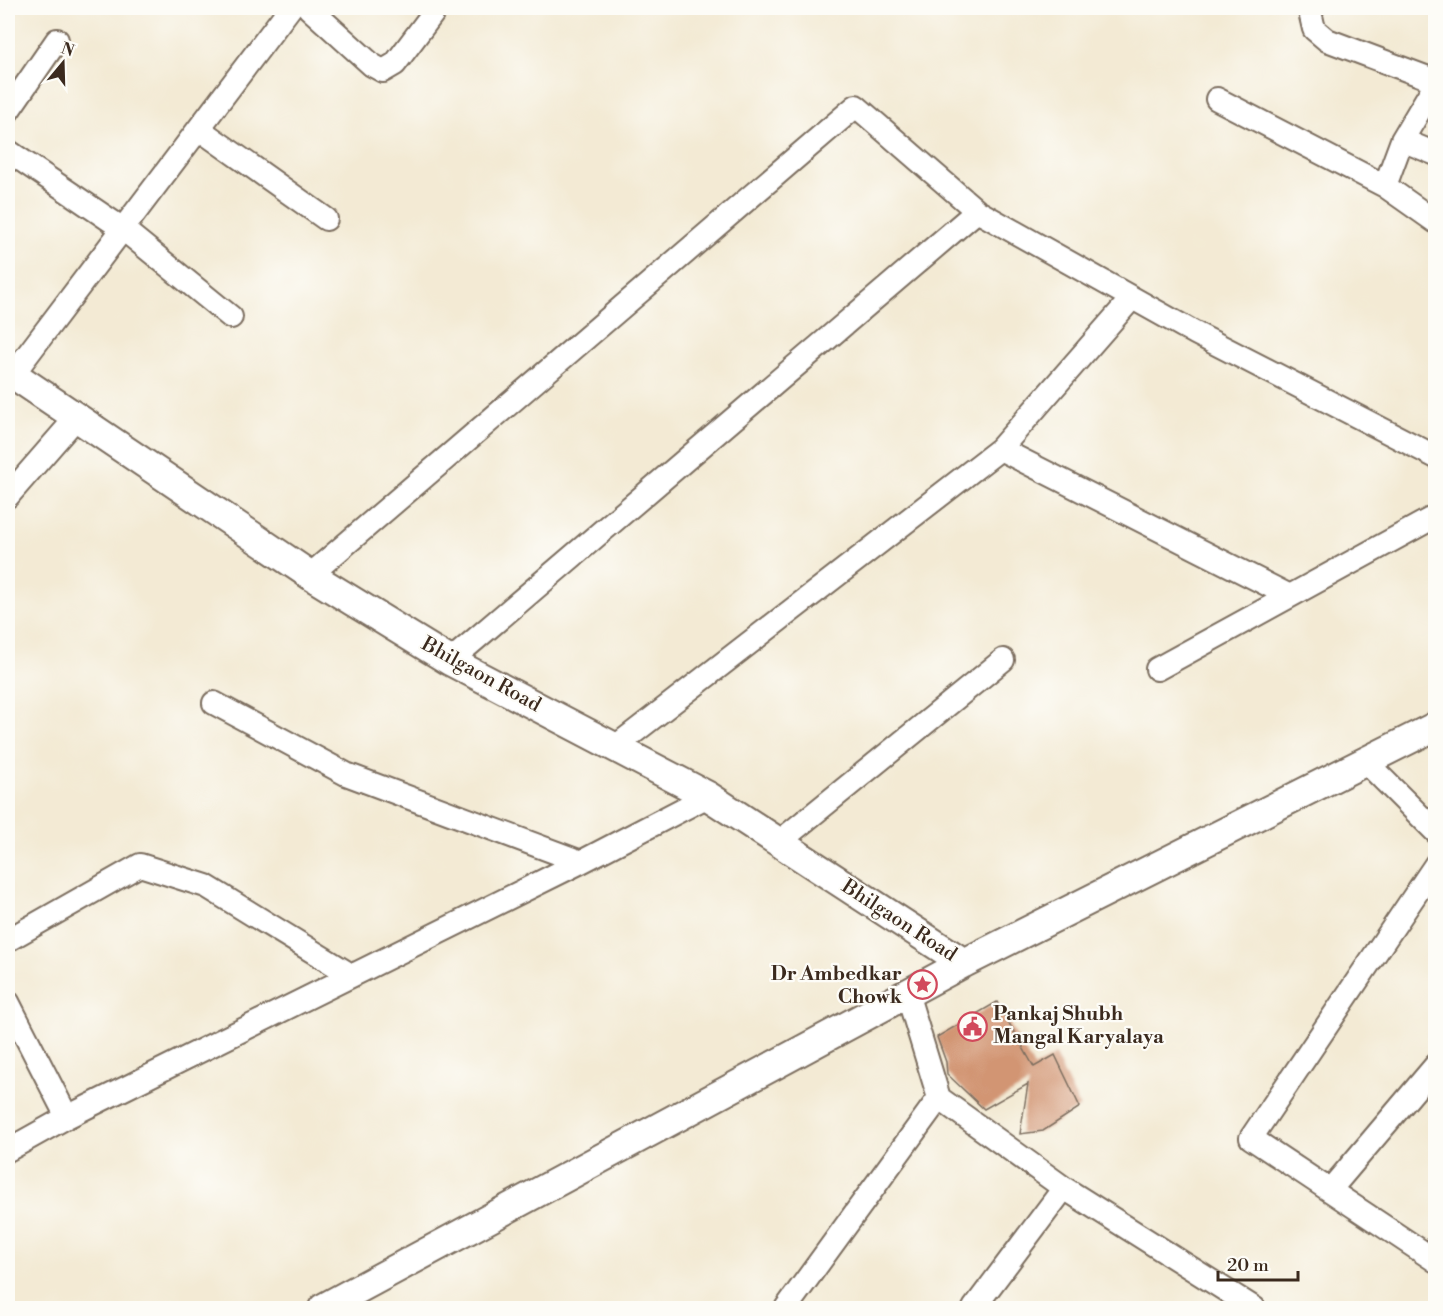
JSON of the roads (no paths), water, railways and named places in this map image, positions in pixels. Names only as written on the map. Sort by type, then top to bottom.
[{"type":"street","points":[[10,373],[123,229],[290,8]]},
{"type":"street","points":[[309,8],[372,65],[383,71],[395,64],[437,8]]},
{"type":"street","points":[[1313,8],[1311,12],[1314,29],[1327,40],[1436,82],[1401,140],[1385,186]]},
{"type":"street","points":[[8,111],[57,40]]},
{"type":"street","points":[[1217,99],[1385,186],[1436,222]]},
{"type":"street","points":[[310,575],[856,105],[977,211],[1195,333],[1436,457]]},
{"type":"street","points":[[199,129],[326,219]]},
{"type":"street","points":[[1401,140],[1436,154]]},
{"type":"street","points":[[8,151],[123,229],[231,317]]},
{"type":"street","points":[[450,661],[977,211]]},
{"type":"street","points":[[615,747],[1000,449],[1132,298]]},
{"type":"street","name":"Bhilgaon Road","points":[[10,373],[310,575],[450,661],[708,796],[964,963]]},
{"type":"street","points":[[8,496],[76,418]]},
{"type":"street","points":[[1000,449],[1290,596]]},
{"type":"street","points":[[1157,669],[1436,516]]},
{"type":"street","points":[[779,842],[1003,660]]},
{"type":"street","points":[[214,704],[346,774],[581,862]]},
{"type":"street","points":[[323,1308],[964,963],[1436,726]]},
{"type":"street","points":[[1365,762],[1436,832]]},
{"type":"street","points":[[8,1150],[67,1117],[581,862],[708,796]]},
{"type":"street","points":[[1436,864],[1251,1138],[1436,1261]]},
{"type":"street","points":[[8,940],[140,865],[206,886],[351,975]]},
{"type":"street","points":[[907,993],[939,1098],[1064,1188],[1254,1308]]},
{"type":"street","points":[[8,1002],[67,1117]]},
{"type":"street","points":[[1330,1190],[1436,1065]]},
{"type":"street","points":[[786,1308],[939,1098]]},
{"type":"street","points":[[974,1308],[1064,1188]]},
{"type":"place","name":"Dr Ambedkar Chowk","points":[[923,985]]},
{"type":"place","name":"Pankaj Shubh Mangal Karyalaya","points":[[972,1026]]}]
